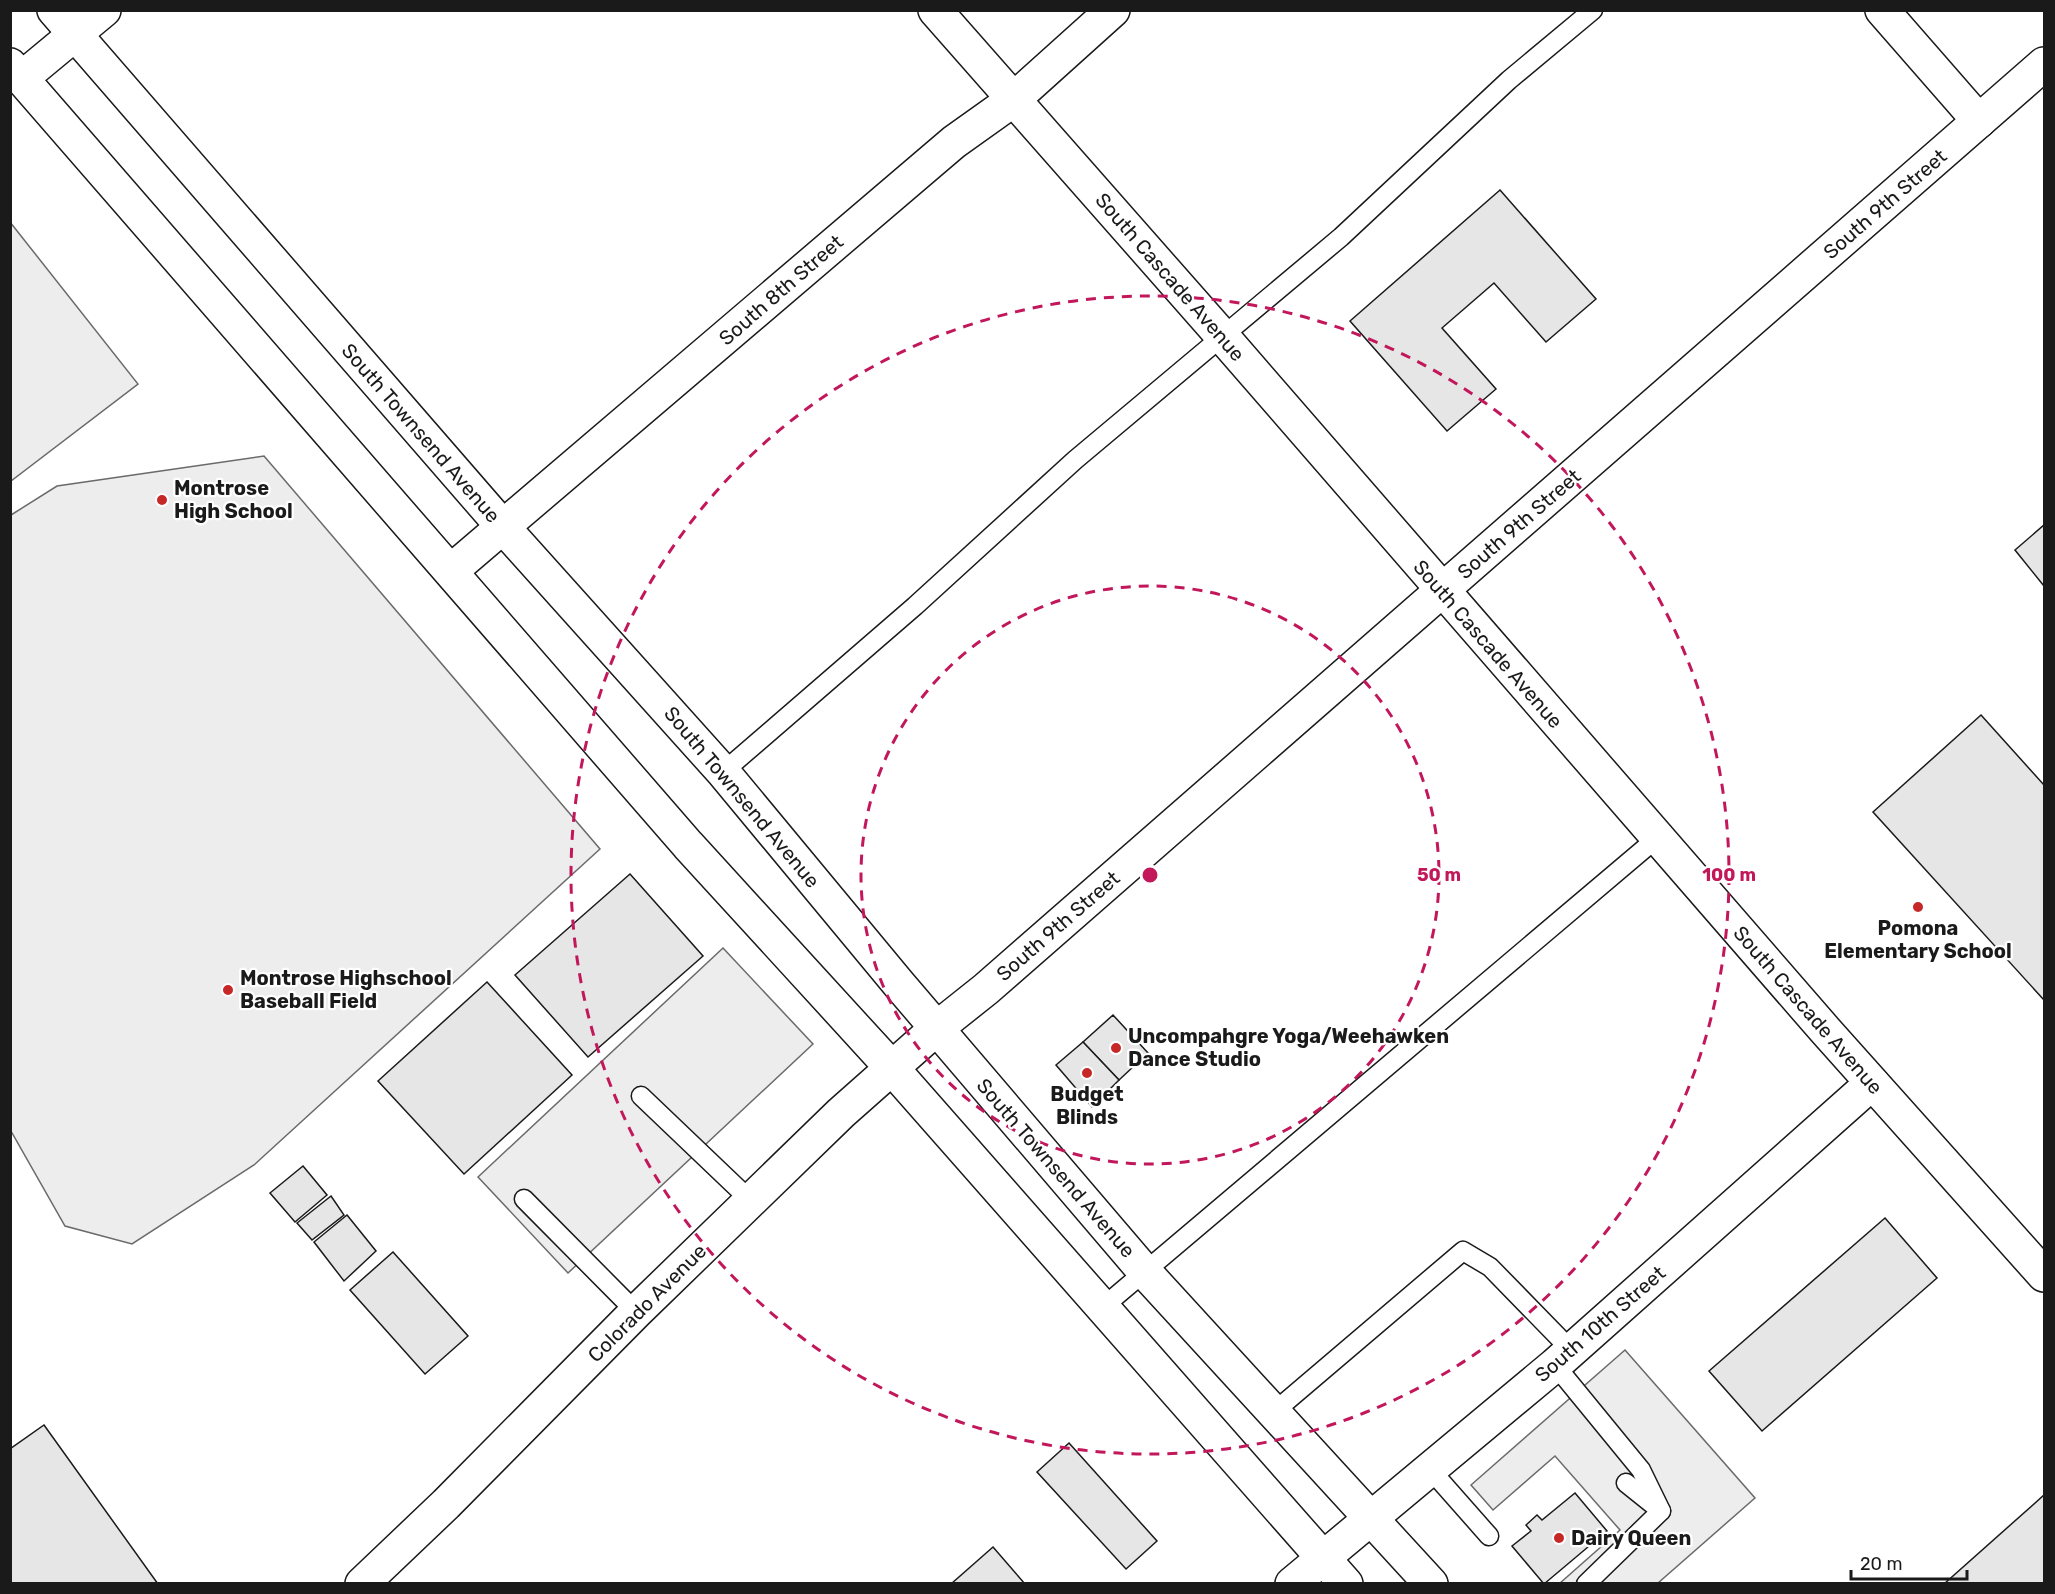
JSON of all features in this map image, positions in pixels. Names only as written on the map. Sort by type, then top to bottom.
[{"type":"main road","name":"South Townsend Avenue","points":[[54,10],[503,527],[723,772],[937,1028],[1144,1270],[1431,1584]]},
{"type":"main road","points":[[104,10],[75,35],[16,72],[688,845],[891,1067],[1346,1584]]},
{"type":"main road","name":"South Cascade Avenue","points":[[935,10],[1223,337],[1657,838],[2044,1275]]},
{"type":"main road","name":"South 8th Street","points":[[451,571],[954,142],[1013,100],[1113,10]]},
{"type":"main road","points":[[1881,10],[1979,121]]},
{"type":"main road","name":"South 9th Street","points":[[937,1028],[1442,592],[2044,64]]},
{"type":"main road","name":"Colorado Avenue","points":[[362,1584],[446,1504],[636,1312],[840,1113],[937,1028]]},
{"type":"main road","name":"South 10th Street","points":[[1292,1584],[1563,1358],[1872,1083]]},
{"type":"lane","points":[[723,772],[915,606],[1075,460],[1341,237],[1509,80],[1593,10]]},
{"type":"lane","points":[[1103,1307],[1657,838]]},
{"type":"lane","points":[[641,1096],[751,1201]]},
{"type":"lane","points":[[524,1199],[636,1312]]},
{"type":"lane","points":[[1275,1411],[1463,1251],[1490,1267],[1563,1358],[1641,1470],[1661,1511]]},
{"type":"lane","points":[[1429,1468],[1489,1536]]},
{"type":"lane","points":[[1626,1483],[1661,1511]]},
{"type":"lane","points":[[1586,1584],[1661,1511]]},
{"type":"shaded area","points":[[10,222],[138,384],[11,481],[10,481]]},
{"type":"shaded area","name":"Montrose Highschool Baseball Field","points":[[264,456],[600,849],[254,1165],[132,1244],[65,1226],[11,1131],[11,515],[57,486]]},
{"type":"shaded area","points":[[723,948],[813,1044],[568,1273],[478,1177]]},
{"type":"shaded area","points":[[1625,1350],[1755,1498],[1658,1583],[1559,1584],[1620,1530],[1555,1456],[1493,1510],[1471,1485]]},
{"type":"building","points":[[1500,190],[1596,299],[1546,342],[1494,283],[1442,328],[1496,389],[1447,431],[1350,321]]},
{"type":"building","points":[[2044,525],[2044,586],[2015,550]]},
{"type":"building","name":"Pomona Elementary School","points":[[1981,715],[2044,785],[2044,1000],[1873,812]]},
{"type":"building","points":[[630,874],[703,956],[588,1057],[515,975]]},
{"type":"building","points":[[487,982],[572,1075],[464,1174],[378,1081]]},
{"type":"building","name":"Uncompahgre Yoga/Weehawken Dance Studio","points":[[1113,1015],[1148,1053],[1119,1080],[1083,1042]]},
{"type":"building","name":"Budget Blinds","points":[[1083,1042],[1119,1080],[1092,1107],[1056,1065]]},
{"type":"building","points":[[303,1166],[327,1195],[295,1222],[270,1193]]},
{"type":"building","points":[[331,1196],[344,1215],[312,1240],[297,1223]]},
{"type":"building","points":[[347,1215],[376,1251],[344,1281],[314,1242]]},
{"type":"building","points":[[1885,1218],[1937,1278],[1762,1431],[1709,1371]]},
{"type":"building","points":[[393,1252],[468,1336],[425,1374],[350,1290]]},
{"type":"building","points":[[44,1425],[158,1584],[10,1584],[10,1449]]},
{"type":"building","points":[[1069,1443],[1157,1541],[1126,1569],[1037,1472]]},
{"type":"building","name":"Dairy Queen","points":[[1575,1493],[1607,1531],[1544,1584],[1512,1546],[1531,1531],[1526,1525],[1537,1515],[1542,1520]]},
{"type":"building","points":[[2044,1495],[2044,1584],[1944,1584]]},
{"type":"building","points":[[993,1547],[1025,1584],[951,1584]]},
{"type":"place","name":"Montrose High School","points":[[162,500]]},
{"type":"place","name":"Pomona Elementary School","points":[[1918,907]]},
{"type":"place","name":"Montrose Highschool Baseball Field","points":[[228,990]]},
{"type":"place","name":"Uncompahgre Yoga/Weehawken Dance Studio","points":[[1116,1048]]},
{"type":"place","name":"Budget Blinds","points":[[1087,1073]]},
{"type":"place","name":"Dairy Queen","points":[[1559,1538]]}]
